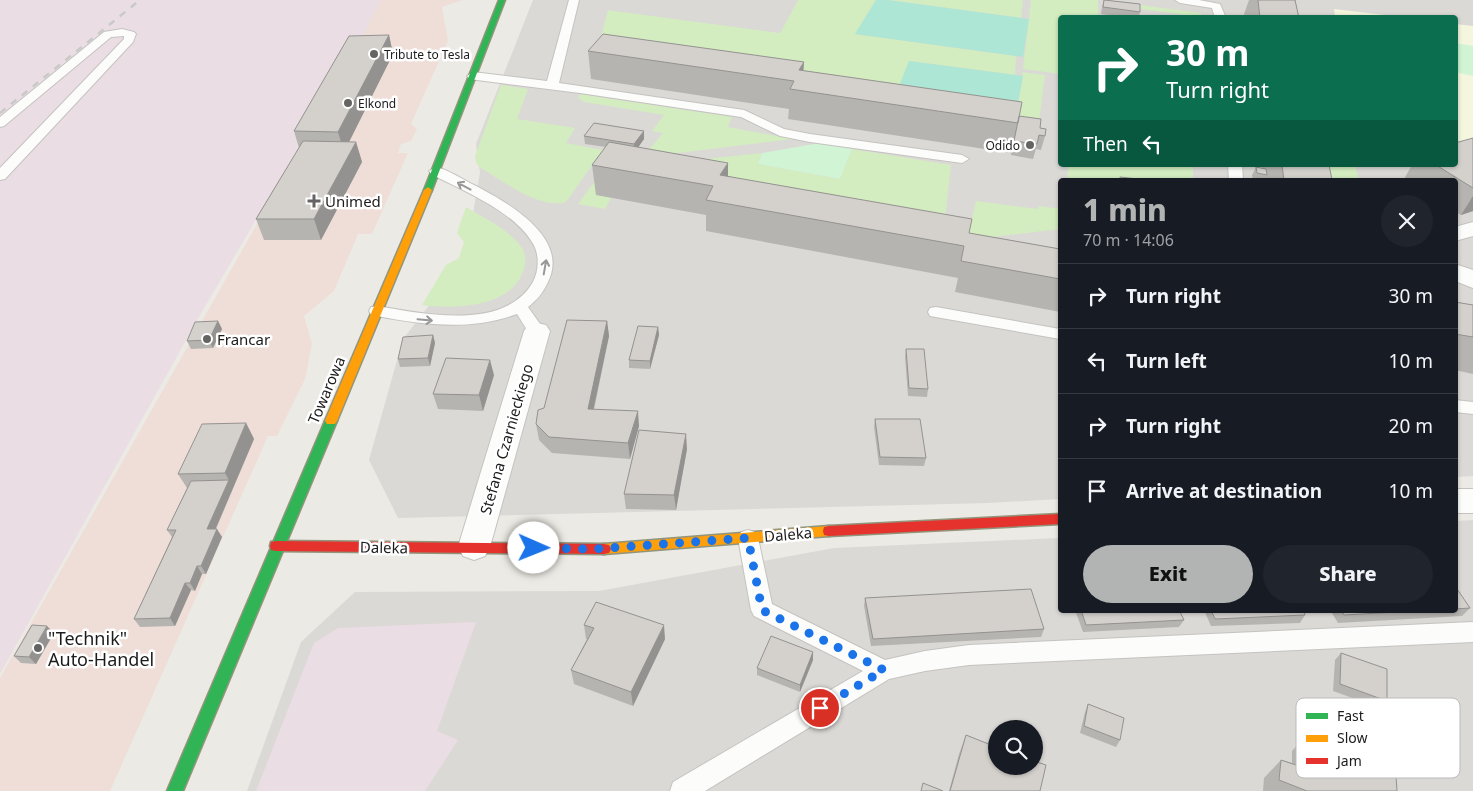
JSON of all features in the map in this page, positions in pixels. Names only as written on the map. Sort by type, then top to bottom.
[{"type":"main road","name":"Towarowa","points":[[174,791],[436,171],[502,0]]},
{"type":"main road","name":"Daleka","points":[[276,546],[594,549],[831,530],[1058,520]]},
{"type":"street","points":[[1458,233],[1473,229]]},
{"type":"street","points":[[1458,272],[1473,280]]},
{"type":"street","name":"Stefana Czarnieckiego","points":[[474,547],[537,331]]},
{"type":"street","points":[[1458,501],[1473,501]]},
{"type":"lane","points":[[552,85],[574,0]]},
{"type":"lane","points":[[1180,0],[1216,6],[1220,15]]},
{"type":"lane","points":[[0,123],[108,34],[122,32],[130,34],[129,40],[0,176]]},
{"type":"lane","points":[[473,76],[552,85],[744,114],[780,132],[810,138],[962,159]]},
{"type":"lane","points":[[377,311],[420,320],[462,321],[495,317],[519,306],[534,294],[542,279],[547,260],[542,246],[532,231],[506,211],[436,171]]},
{"type":"lane","points":[[519,306],[537,331]]},
{"type":"lane","points":[[936,312],[1058,334]]},
{"type":"lane","points":[[1458,406],[1473,408]]},
{"type":"lane","points":[[748,538],[762,610],[884,670]]},
{"type":"lane","points":[[682,791],[884,670],[925,661],[968,655],[1473,632]]},
{"type":"shaded area","points":[[0,0],[381,0],[352,56],[200,315],[0,674]]},
{"type":"shaded area","points":[[381,0],[463,0],[442,7],[448,41],[411,124],[417,129],[411,141],[401,144],[398,153],[408,153],[372,234],[358,234],[334,291],[304,316],[312,344],[305,379],[277,436],[268,436],[110,791],[0,791],[0,678],[352,56]]},
{"type":"shaded area","points":[[533,0],[1473,0],[1473,476],[1458,477],[1458,178],[1058,178],[1058,499],[988,503],[398,518],[369,460],[403,339],[465,259],[480,173],[476,144]]},
{"type":"shaded area","points":[[610,0],[798,0],[780,33],[608,10]]},
{"type":"shaded area","points":[[1334,9],[1385,15],[1335,15]]},
{"type":"shaded area","points":[[1458,24],[1473,26],[1473,141],[1458,144]]},
{"type":"shaded area","points":[[1473,520],[1473,791],[247,791],[301,642],[355,592],[599,591],[834,548],[1058,538],[1058,613],[1458,613],[1458,521]]},
{"type":"shaded area","points":[[476,622],[437,731],[458,740],[425,791],[256,791],[314,643],[338,628]]},
{"type":"green space","points":[[798,0],[876,0],[855,34],[1016,56],[1015,75],[909,61],[1017,108],[1023,76],[1022,72],[1045,75],[1039,122],[593,68],[608,10],[780,33]]},
{"type":"green space","points":[[876,0],[1029,19],[1023,57],[855,34]]},
{"type":"green space","points":[[888,0],[1023,0],[1021,18]]},
{"type":"green space","points":[[1031,0],[1098,0],[1098,15],[1058,15],[1058,74],[1023,69]]},
{"type":"green space","points":[[1132,4],[1201,13],[1201,15],[1180,15],[1132,8]]},
{"type":"green space","points":[[1458,44],[1473,46],[1473,76],[1458,73]]},
{"type":"green space","points":[[909,61],[1023,76],[1017,108],[897,91]]},
{"type":"green space","points":[[501,85],[528,89],[517,119],[575,128],[566,143],[603,150],[566,202],[545,202],[533,198],[511,187],[476,163],[475,156]]},
{"type":"green space","points":[[580,94],[732,117],[728,127],[793,139],[606,162],[646,153],[663,133],[652,131],[664,115],[584,102],[578,98]]},
{"type":"green space","points":[[820,143],[852,149],[840,179],[758,164],[762,153]]},
{"type":"green space","points":[[852,149],[951,165],[942,246],[596,195],[611,198],[605,209],[578,204],[603,170],[762,153],[758,164],[840,179]]},
{"type":"green space","points":[[1068,167],[1193,167],[1193,178],[1067,178]]},
{"type":"green space","points":[[1306,167],[1356,167],[1358,178],[1309,178]]},
{"type":"green space","points":[[976,201],[1037,209],[1039,206],[1058,209],[1058,229],[967,240]]},
{"type":"green space","points":[[466,207],[496,225],[517,242],[524,251],[525,257],[522,274],[515,285],[505,294],[492,300],[463,306],[422,305],[446,265],[459,258],[464,242],[457,233]]},
{"type":"building","points":[[1104,0],[1140,4],[1140,12],[1103,7]]},
{"type":"building","points":[[1258,0],[1295,0],[1298,15],[1260,15]]},
{"type":"building","points":[[603,34],[804,62],[799,70],[1022,102],[1018,123],[790,89],[794,81],[588,51]]},
{"type":"building","points":[[389,35],[338,132],[294,131],[349,36]]},
{"type":"building","points":[[1019,116],[1041,119],[1040,128],[1046,129],[1045,136],[1039,135],[1037,144],[1014,141]]},
{"type":"building","points":[[594,123],[644,131],[634,144],[584,136]]},
{"type":"building","points":[[1473,138],[1473,188],[1439,167],[1458,167],[1458,142]]},
{"type":"building","points":[[303,141],[356,142],[314,219],[256,219]]},
{"type":"building","points":[[609,142],[728,163],[720,175],[972,219],[969,233],[1058,249],[1058,279],[961,261],[964,246],[706,200],[713,186],[592,165]]},
{"type":"building","points":[[1256,167],[1266,169],[1267,175],[1257,173]]},
{"type":"building","points":[[1282,167],[1329,167],[1332,178],[1284,178]]},
{"type":"building","points":[[1458,302],[1473,305],[1473,337],[1458,334]]},
{"type":"building","points":[[567,320],[607,321],[588,409],[638,411],[628,443],[549,437],[536,424],[538,410],[544,408]]},
{"type":"building","points":[[218,321],[209,340],[187,341],[195,322]]},
{"type":"building","points":[[638,326],[658,327],[650,361],[629,360]]},
{"type":"building","points":[[433,335],[428,358],[398,359],[403,337]]},
{"type":"building","points":[[906,349],[924,349],[928,389],[909,388]]},
{"type":"building","points":[[446,358],[490,360],[479,395],[433,394]]},
{"type":"building","points":[[875,419],[920,419],[926,458],[880,457]]},
{"type":"building","points":[[246,423],[225,473],[178,474],[202,424]]},
{"type":"building","points":[[639,430],[686,434],[674,495],[624,494]]},
{"type":"building","points":[[229,480],[207,529],[217,529],[201,566],[197,566],[190,583],[185,583],[170,618],[134,619],[176,530],[167,530],[191,481]]},
{"type":"building","points":[[1031,589],[1044,629],[873,639],[865,598]]},
{"type":"building","points":[[1458,590],[1470,608],[1458,609]]},
{"type":"building","points":[[596,602],[664,625],[631,692],[571,670],[594,628],[584,625]]},
{"type":"building","points":[[1082,613],[1180,613],[1184,620],[1086,625]]},
{"type":"building","points":[[1212,613],[1304,613],[1305,615],[1215,619]]},
{"type":"building","points":[[1343,613],[1379,613],[1344,615]]},
{"type":"building","points":[[32,625],[47,626],[29,657],[14,656]]},
{"type":"building","points":[[771,636],[813,652],[800,685],[757,668]]},
{"type":"building","points":[[1341,653],[1387,669],[1387,698],[1379,698],[1340,684]]},
{"type":"building","points":[[1088,704],[1124,718],[1120,740],[1084,726]]},
{"type":"building","points":[[966,735],[988,744],[988,775],[1043,775],[1043,764],[1046,765],[1040,791],[950,791]]},
{"type":"building","points":[[1281,760],[1296,765],[1296,778],[1396,778],[1397,791],[1307,791],[1279,780]]},
{"type":"building","points":[[923,783],[943,791],[921,791]]},
{"type":"railway","points":[[0,113],[140,0]]},
{"type":"traffic: fast","points":[[428,190],[502,0]]},
{"type":"traffic: fast","points":[[175,791],[331,421]]},
{"type":"traffic: slow","points":[[331,421],[428,190]]},
{"type":"traffic: slow","points":[[604,549],[829,531]]},
{"type":"traffic: jam","points":[[829,531],[1058,519]]},
{"type":"traffic: jam","points":[[276,546],[604,549]]},
{"type":"place","name":"Tribute to Tesla","points":[[374,54]]},
{"type":"place","name":"Elkond","points":[[348,103]]},
{"type":"place","name":"Odido","points":[[1030,145]]},
{"type":"place","name":"Unimed","points":[[314,201]]},
{"type":"place","name":"Francar","points":[[207,339]]},
{"type":"place","name":"\"Technik\" Auto-Handel","points":[[38,648]]},
{"type":"route","points":[[534,548],[594,549],[748,538],[762,610],[884,670],[820,708]]}]
